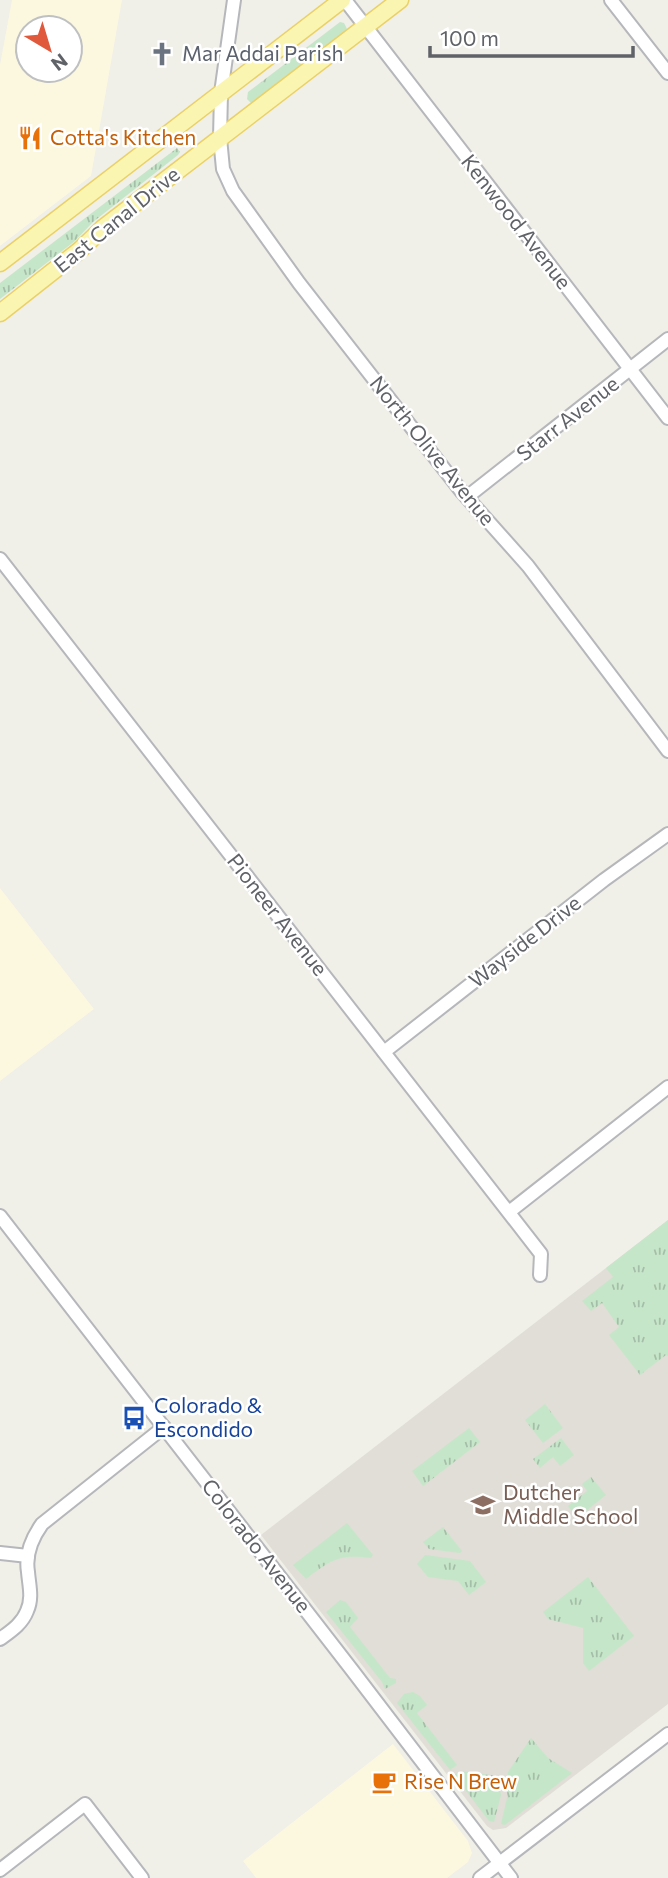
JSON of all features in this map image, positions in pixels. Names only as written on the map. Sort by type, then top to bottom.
[{"type":"main road","name":"East Canal Drive","points":[[0,264],[344,0]]},
{"type":"main road","name":"East Canal Drive","points":[[0,313],[80,250],[103,228],[400,0]]},
{"type":"street","name":"North Olive Avenue","points":[[234,0],[221,93],[220,138],[224,172],[250,216],[306,292],[467,497],[528,566],[668,751]]},
{"type":"street","name":"Kenwood Avenue","points":[[344,0],[668,418]]},
{"type":"street","points":[[611,0],[668,73]]},
{"type":"street","name":"Starr Avenue","points":[[467,497],[668,339]]},
{"type":"street","name":"Pioneer Avenue","points":[[0,559],[541,1254],[540,1275]]},
{"type":"street","name":"Wayside Drive","points":[[384,1052],[604,880],[668,834]]},
{"type":"street","points":[[509,1212],[668,1087]]},
{"type":"street","name":"Colorado Avenue","points":[[0,1216],[511,1878]]},
{"type":"street","points":[[0,1639],[19,1623],[29,1607],[28,1556],[35,1535],[52,1514],[164,1427]]},
{"type":"street","points":[[0,1553],[28,1556]]},
{"type":"street","points":[[480,1878],[668,1734]]},
{"type":"street","points":[[0,1870],[85,1804],[142,1878]]},
{"type":"shaded area","points":[[12,0],[122,0],[91,176],[0,246],[0,65]]},
{"type":"shaded area","points":[[0,888],[94,1009],[0,1081]]},
{"type":"shaded area","name":"Dutcher Middle School","points":[[668,1220],[668,1704],[506,1828],[493,1830],[487,1826],[261,1535]]},
{"type":"shaded area","points":[[393,1744],[468,1841],[472,1853],[468,1862],[447,1878],[256,1878],[243,1861]]},
{"type":"green space","points":[[340,22],[344,23],[347,29],[344,34],[256,102],[251,103],[247,99],[248,92]]},
{"type":"green space","points":[[177,148],[180,152],[178,155],[0,299],[0,283]]},
{"type":"green space","points":[[668,1220],[668,1356],[640,1375],[609,1335],[619,1327],[602,1303],[591,1311],[582,1301],[613,1277],[606,1268]]},
{"type":"green space","points":[[545,1404],[563,1428],[543,1443],[525,1420]]},
{"type":"green space","points":[[469,1428],[480,1442],[423,1486],[412,1471]]},
{"type":"green space","points":[[561,1438],[574,1455],[560,1466],[553,1457],[540,1468],[533,1459]]},
{"type":"green space","points":[[591,1477],[606,1495],[577,1518],[568,1506],[587,1491],[582,1484]]},
{"type":"green space","points":[[347,1523],[373,1555],[371,1558],[351,1557],[336,1560],[306,1579],[293,1565]]},
{"type":"green space","points":[[443,1527],[462,1551],[460,1553],[429,1549],[423,1542]]},
{"type":"green space","points":[[425,1555],[470,1561],[486,1582],[469,1595],[458,1581],[428,1577],[417,1564]]},
{"type":"green space","points":[[588,1577],[634,1636],[589,1671],[583,1663],[583,1628],[548,1619],[543,1612]]},
{"type":"green space","points":[[340,1600],[346,1602],[358,1618],[350,1627],[390,1678],[396,1679],[396,1683],[385,1689],[326,1612]]},
{"type":"green space","points":[[413,1692],[427,1705],[417,1713],[457,1765],[450,1770],[397,1703],[404,1694]]},
{"type":"green space","points":[[531,1738],[548,1758],[572,1773],[505,1825],[501,1824],[507,1798],[508,1772]]},
{"type":"green space","points":[[460,1771],[498,1776],[501,1795],[494,1822],[489,1821],[454,1775]]},
{"type":"place","name":"Mar Addai Parish","points":[[162,54]]},
{"type":"place","name":"Cotta's Kitchen","points":[[30,138]]},
{"type":"place","name":"Colorado & Escondido","points":[[134,1418]]},
{"type":"place","name":"Dutcher Middle School","points":[[483,1505]]},
{"type":"place","name":"Rise N Brew","points":[[384,1782]]}]
